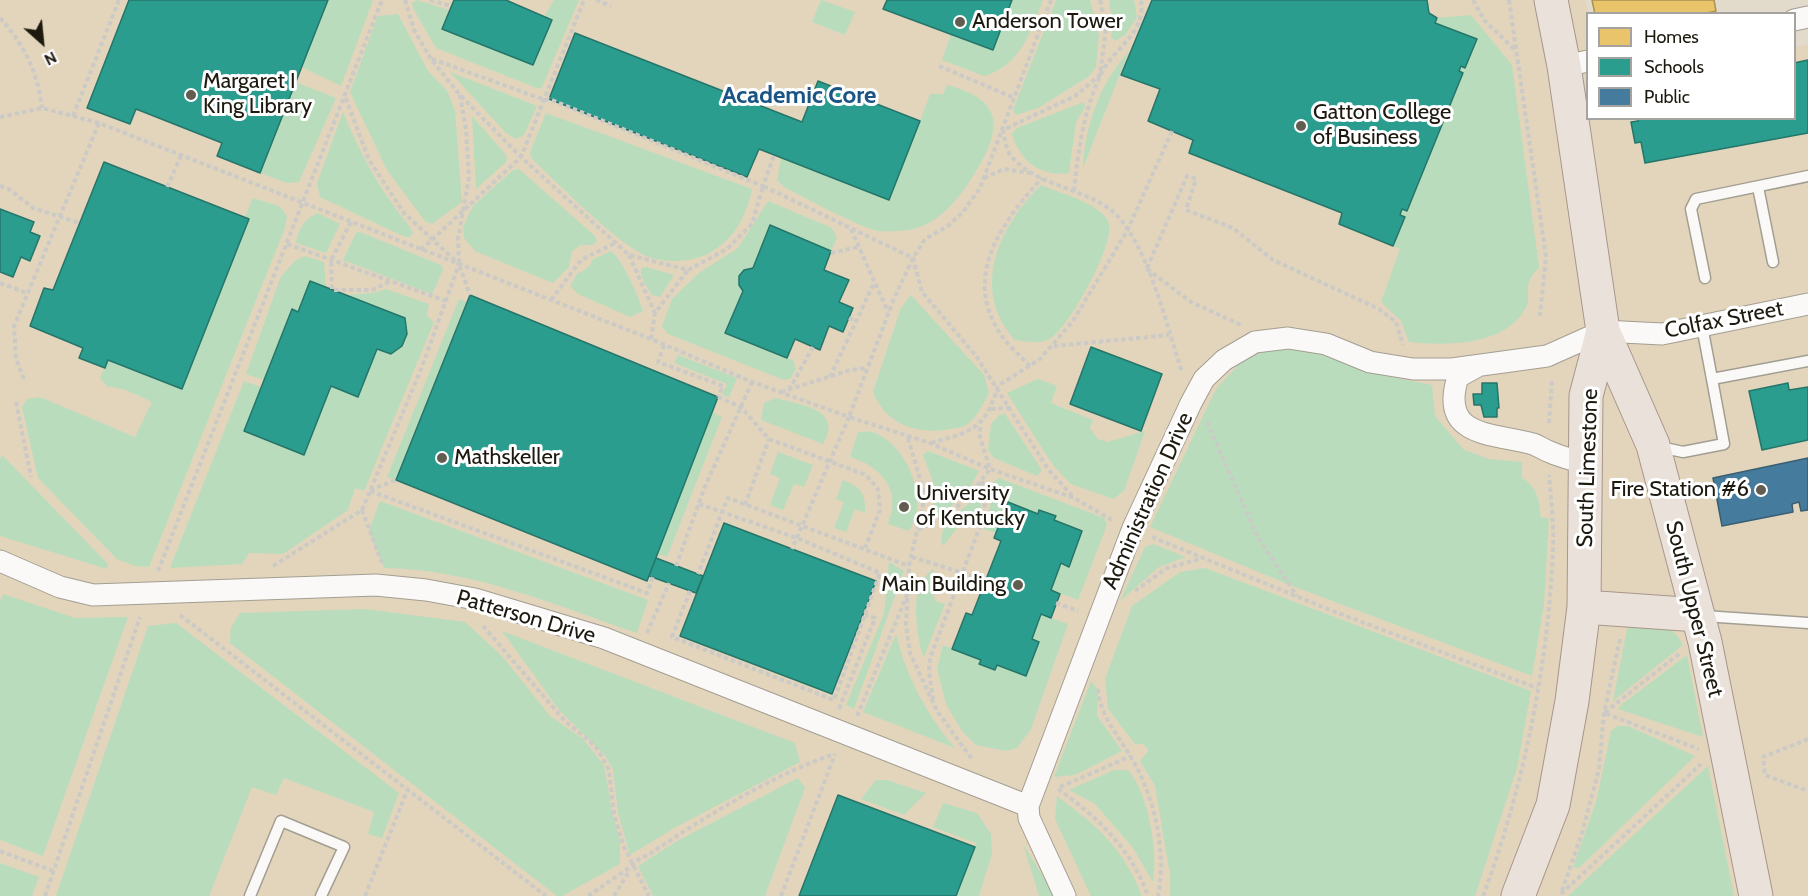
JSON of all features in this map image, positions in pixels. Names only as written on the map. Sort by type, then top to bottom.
[{"type":"main road","name":"South Limestone","points":[[1518,896],[1553,805],[1572,701],[1584,607],[1586,396],[1603,331],[1576,63],[1551,0]]},
{"type":"main road","name":"South Upper Street","points":[[1603,331],[1653,446],[1698,615],[1756,896]]},
{"type":"main road","points":[[1584,607],[1698,615]]},
{"type":"street","name":"Colfax Street","points":[[1603,331],[1662,334],[1808,304]]},
{"type":"street","name":"Administration Drive","points":[[1028,806],[1133,528],[1191,403],[1204,380],[1224,360],[1255,342],[1288,338],[1326,344],[1370,362],[1413,369],[1478,366],[1547,356],[1603,331]]},
{"type":"street","points":[[1478,366],[1458,377],[1454,390],[1461,419],[1475,431],[1492,438],[1534,444],[1586,464]]},
{"type":"street","name":"Patterson Drive","points":[[0,561],[60,587],[93,595],[376,585],[426,590],[474,599],[604,638],[1028,806]]},
{"type":"street","points":[[1028,806],[1029,818],[1065,896]]},
{"type":"lane","points":[[1705,278],[1692,204],[1696,199],[1808,176]]},
{"type":"lane","points":[[1758,186],[1773,262]]},
{"type":"lane","points":[[1653,446],[1683,452],[1724,444],[1702,326]]},
{"type":"lane","points":[[1712,379],[1808,361]]},
{"type":"lane","points":[[1698,615],[1808,623]]},
{"type":"lane","points":[[250,896],[281,821],[344,847],[321,896]]},
{"type":"path","points":[[73,116],[119,0]]},
{"type":"path","points":[[154,580],[382,0]]},
{"type":"path","points":[[405,0],[414,30],[431,59],[459,94],[521,157],[629,255],[655,313]]},
{"type":"path","points":[[430,0],[451,6]]},
{"type":"path","points":[[421,250],[521,157],[584,0]]},
{"type":"path","points":[[596,0],[610,6]]},
{"type":"path","points":[[792,549],[849,417],[888,313],[913,258],[925,238],[948,226],[963,212],[984,178],[1003,130],[1012,97],[1052,0]]},
{"type":"path","points":[[1074,191],[1078,153],[1085,121],[1100,75],[1106,28],[1100,0]]},
{"type":"path","points":[[1003,130],[1075,96],[1100,75],[1140,24],[1141,0]]},
{"type":"path","points":[[1473,0],[1484,20],[1514,50]]},
{"type":"path","points":[[1509,0],[1514,50],[1546,257],[1540,316]]},
{"type":"path","points":[[0,18],[32,64],[42,108]]},
{"type":"path","points":[[431,59],[544,100],[549,99],[763,186],[913,258],[922,292],[998,386],[1048,469],[1074,498]]},
{"type":"path","points":[[939,66],[1012,97]]},
{"type":"path","points":[[344,94],[369,160],[404,213],[459,264]]},
{"type":"path","points":[[459,94],[466,129],[469,177],[458,239],[459,264],[470,295]]},
{"type":"path","points":[[0,117],[42,108],[99,123],[651,339],[780,393],[930,443],[990,469],[1074,498],[1121,525]]},
{"type":"path","points":[[24,379],[16,359],[14,326],[99,123]]},
{"type":"path","points":[[1003,130],[1009,154],[1031,173]]},
{"type":"path","points":[[990,469],[979,434],[981,424],[991,409],[998,386],[1030,366],[1054,346],[1073,321],[1127,231],[1172,131]]},
{"type":"path","points":[[651,339],[655,313],[688,270],[727,249],[752,224],[774,155]]},
{"type":"path","points":[[167,187],[181,156]]},
{"type":"path","points":[[984,178],[1004,169],[1031,173],[1111,210],[1140,248],[1183,376]]},
{"type":"path","points":[[1147,268],[1187,176],[1196,179],[1186,210],[1233,228],[1273,260],[1379,309],[1396,322],[1403,346]]},
{"type":"path","points":[[1030,366],[994,324],[987,306],[986,272],[991,249],[1009,216],[1042,178]]},
{"type":"path","points":[[0,186],[9,189],[33,208],[58,218],[80,223]]},
{"type":"path","points":[[351,222],[331,260],[332,290],[372,290],[389,281]]},
{"type":"path","points":[[850,228],[888,313]]},
{"type":"path","points":[[551,300],[581,260],[615,243]]},
{"type":"path","points":[[287,244],[446,302]]},
{"type":"path","points":[[831,253],[858,247]]},
{"type":"path","points":[[629,255],[688,270]]},
{"type":"path","points":[[271,567],[362,510],[422,367],[459,264]]},
{"type":"path","points":[[1147,268],[1191,302],[1242,325]]},
{"type":"path","points":[[0,282],[27,293]]},
{"type":"path","points":[[830,377],[874,283]]},
{"type":"path","points":[[849,318],[855,321]]},
{"type":"path","points":[[1054,346],[1169,335]]},
{"type":"path","points":[[664,345],[658,362],[723,386],[718,397],[741,407],[769,439],[866,475],[879,489],[880,510],[865,548]]},
{"type":"path","points":[[789,390],[813,347]]},
{"type":"path","points":[[780,393],[867,368]]},
{"type":"path","points":[[1549,423],[1552,380]]},
{"type":"path","points":[[676,566],[699,504],[752,382]]},
{"type":"path","points":[[16,402],[31,477]]},
{"type":"path","points":[[991,409],[1010,408]]},
{"type":"path","points":[[1204,413],[1258,538],[1298,597]]},
{"type":"path","points":[[930,443],[981,424]]},
{"type":"path","points":[[908,437],[925,496],[909,566],[906,625],[910,653],[934,704],[974,761]]},
{"type":"path","points":[[745,505],[769,439]]},
{"type":"path","points":[[1483,896],[1496,861],[1518,778],[1537,688],[1553,548],[1549,468]]},
{"type":"path","points":[[917,531],[956,510],[990,469]]},
{"type":"path","points":[[370,491],[396,480]]},
{"type":"path","points":[[934,704],[928,671],[930,658],[984,516],[985,496],[982,480]]},
{"type":"path","points":[[370,491],[647,593],[653,577]]},
{"type":"path","points":[[698,574],[728,498],[909,566]]},
{"type":"path","points":[[690,591],[672,637],[760,668],[834,700],[880,573],[797,538],[699,504]]},
{"type":"path","points":[[362,510],[384,568]]},
{"type":"path","points":[[1146,534],[1200,559],[1537,688]]},
{"type":"path","points":[[912,556],[985,580]]},
{"type":"path","points":[[1131,595],[1156,574],[1200,559]]},
{"type":"path","points":[[646,636],[669,583]]},
{"type":"path","points":[[856,716],[908,593]]},
{"type":"path","points":[[1056,603],[1079,611]]},
{"type":"path","points":[[168,616],[180,615],[546,896]]},
{"type":"path","points":[[839,710],[875,618],[865,615]]},
{"type":"path","points":[[45,896],[140,617],[148,617]]},
{"type":"path","points":[[479,622],[565,721],[594,745],[601,755],[609,770],[614,814],[632,866],[649,896]]},
{"type":"path","points":[[1561,895],[1582,833],[1599,768],[1604,713],[1620,639]]},
{"type":"path","points":[[1604,713],[1684,649]]},
{"type":"path","points":[[1098,684],[1102,711],[1131,756],[1154,814],[1160,850],[1158,896]]},
{"type":"path","points":[[1604,713],[1701,750]]},
{"type":"path","points":[[1808,738],[1762,757],[1765,776],[1808,791]]},
{"type":"path","points":[[614,896],[635,861],[652,853],[681,832],[807,764],[835,753],[781,896]]},
{"type":"path","points":[[1131,756],[1056,788],[1107,827],[1128,854],[1148,896]]},
{"type":"path","points":[[1561,895],[1703,762]]},
{"type":"path","points":[[365,896],[407,790]]},
{"type":"path","points":[[0,851],[53,871]]},
{"type":"path","points":[[588,896],[632,866]]},
{"type":"shaded area","name":"University of Kentucky","points":[[0,0],[1585,0],[1588,12],[1586,120],[1796,120],[1796,47],[1808,44],[1808,896],[0,896]]},
{"type":"green space","points":[[328,0],[373,0],[341,86],[302,67]]},
{"type":"green space","points":[[417,0],[449,10],[443,29],[533,64],[551,20],[544,17],[554,0],[579,0],[542,87],[539,89],[436,48],[414,10],[412,3]]},
{"type":"green space","points":[[821,0],[855,12],[845,35],[812,22]]},
{"type":"green space","points":[[1012,0],[1043,0],[1023,46],[1007,64],[984,76],[942,60],[951,34],[993,50]]},
{"type":"green space","points":[[1056,0],[1090,0],[1099,35],[1096,67],[1088,77],[1038,108],[1016,115],[1013,110]]},
{"type":"green space","points":[[1109,0],[1134,0],[1137,17],[1126,34],[1115,41],[1111,37],[1113,26]]},
{"type":"green space","points":[[398,14],[428,71],[447,91],[455,111],[462,202],[432,224],[425,221],[387,170],[350,92],[378,16]]},
{"type":"green space","points":[[1471,15],[1512,65],[1539,267],[1530,280],[1527,305],[1518,319],[1506,329],[1492,336],[1458,343],[1409,342],[1401,321],[1381,302],[1400,249],[1393,246],[1405,217],[1400,215],[1462,73],[1459,71],[1476,39],[1435,23],[1437,18]]},
{"type":"green space","points":[[1129,51],[1083,168],[1087,136],[1096,105],[1110,77]]},
{"type":"green space","points":[[450,72],[537,106],[524,135],[516,139],[506,133]]},
{"type":"green space","points":[[296,82],[336,98],[299,182],[287,183],[260,173]]},
{"type":"green space","points":[[947,85],[966,91],[979,99],[988,108],[993,118],[993,129],[984,157],[964,190],[944,212],[927,224],[903,231],[873,229],[784,187],[777,180],[781,157],[920,121],[930,94],[943,94]]},
{"type":"green space","points":[[1084,102],[1085,107],[1076,122],[1069,173],[1059,174],[1040,170],[1026,159],[1020,152],[1012,134],[1017,128]]},
{"type":"green space","points":[[343,112],[372,172],[389,200],[410,227],[413,233],[410,237],[405,237],[320,197],[317,183]]},
{"type":"green space","points":[[546,113],[752,189],[743,218],[727,240],[703,256],[669,261],[644,255],[617,237],[532,159],[530,152]]},
{"type":"green space","points":[[472,116],[506,155],[507,161],[476,189]]},
{"type":"green space","points":[[519,169],[595,236],[597,241],[593,245],[581,245],[572,251],[569,267],[553,283],[475,251],[464,238],[463,227],[473,206],[513,170]]},
{"type":"green space","points":[[1041,185],[1078,199],[1096,209],[1108,221],[1109,231],[1099,263],[1069,318],[1051,338],[1033,342],[1015,340],[1001,320],[994,300],[992,280],[995,259],[1002,239],[1012,220]]},
{"type":"green space","points":[[253,198],[279,206],[287,216],[285,228],[149,567],[135,566],[117,559],[38,478],[22,407],[27,399],[40,397],[135,437],[152,402],[126,390],[107,386],[100,378],[108,360],[182,389],[249,219],[245,217]]},
{"type":"green space","points":[[768,201],[832,228],[837,238],[831,251],[771,225],[753,268],[744,270],[738,278],[743,291],[726,333],[793,360],[796,369],[791,378],[784,380],[668,334],[662,326],[672,299],[699,273],[738,248]]},
{"type":"green space","points":[[318,213],[340,224],[326,253],[296,243],[303,225]]},
{"type":"green space","points":[[360,232],[441,265],[443,270],[432,294],[343,260],[356,233]]},
{"type":"green space","points":[[611,251],[625,270],[643,311],[630,317],[578,294],[570,286],[577,274],[590,266],[592,260]]},
{"type":"green space","points":[[305,256],[324,262],[326,288],[310,281],[298,312],[292,310],[264,380],[246,374],[281,276],[296,260]]},
{"type":"green space","points":[[646,267],[674,275],[660,297],[652,295],[644,282],[641,268]]},
{"type":"green space","points":[[386,289],[429,304],[427,316],[434,322],[364,491],[355,488],[348,510],[283,554],[249,553],[242,564],[170,568],[244,381],[261,387],[244,432],[303,455],[331,386],[358,397],[377,349],[391,354],[402,343],[406,330],[405,318],[346,295],[373,293]]},
{"type":"green space","points":[[911,295],[984,375],[989,393],[977,414],[964,426],[926,430],[904,425],[886,413],[873,392],[901,308]]},
{"type":"green space","points":[[459,299],[467,302],[396,480],[387,477]]},
{"type":"green space","points":[[1271,349],[1319,351],[1348,364],[1391,377],[1432,385],[1435,416],[1464,450],[1489,459],[1522,462],[1522,478],[1535,490],[1541,518],[1549,518],[1544,604],[1532,676],[1290,585],[1150,527],[1216,389],[1243,360]]},
{"type":"green space","points":[[678,355],[737,378],[729,397],[722,395],[727,384],[674,363]]},
{"type":"green space","points":[[1038,379],[1057,386],[1051,403],[1093,420],[1090,428],[1098,439],[1108,442],[1145,431],[1124,491],[1113,499],[1071,484],[1052,464],[1007,393]]},
{"type":"green space","points":[[776,398],[807,406],[824,416],[828,423],[828,432],[823,444],[761,420],[764,403]]},
{"type":"green space","points":[[712,412],[722,417],[667,557],[657,554]]},
{"type":"green space","points":[[1005,414],[1042,470],[1037,476],[994,458],[988,450],[991,424],[999,415]]},
{"type":"green space","points":[[858,432],[872,432],[884,438],[895,447],[912,474],[917,504],[915,519],[909,531],[888,524],[892,499],[882,475],[867,464],[850,457]]},
{"type":"green space","points":[[928,451],[979,471],[969,490],[940,516],[934,516],[933,512],[933,482],[923,455]]},
{"type":"green space","points":[[778,452],[813,465],[804,487],[794,484],[783,510],[770,505],[780,478],[770,474]]},
{"type":"green space","points":[[2,455],[108,564],[107,569],[0,536],[0,459]]},
{"type":"green space","points":[[999,478],[1104,518],[1107,524],[1078,600],[1051,590],[1061,563],[1069,566],[1082,531],[1054,520],[1055,516],[1040,510],[1038,514],[1008,502],[996,533],[984,529],[992,499],[990,485]]},
{"type":"green space","points":[[843,480],[854,485],[861,492],[865,506],[865,513],[855,509],[846,532],[834,528],[844,502],[836,499]]},
{"type":"green space","points":[[980,495],[981,506],[975,526],[962,522],[943,546],[941,538],[947,524]]},
{"type":"green space","points":[[380,501],[648,600],[637,633],[513,590],[449,575],[384,568],[369,530]]},
{"type":"green space","points":[[1153,544],[1186,557],[1159,567],[1120,601],[1145,547]]},
{"type":"green space","points":[[889,562],[904,571],[854,709],[846,705],[884,614]]},
{"type":"green space","points":[[934,568],[931,579],[935,601],[945,604],[924,657],[918,631],[916,608],[918,589],[925,576]]},
{"type":"green space","points":[[1205,568],[1531,691],[1517,768],[1475,896],[1170,896],[1170,875],[1155,786],[1140,761],[1149,750],[1143,744],[1135,744],[1108,709],[1105,679],[1132,606],[1180,572]]},
{"type":"green space","points":[[3,594],[75,618],[128,617],[43,856],[0,840],[0,602]]},
{"type":"green space","points":[[365,609],[465,622],[502,656],[550,716],[583,739],[604,765],[613,817],[620,840],[620,864],[562,896],[557,896],[230,643],[231,627],[240,613]]},
{"type":"green space","points":[[1041,614],[1068,624],[1031,729],[1017,748],[1006,751],[976,745],[962,731],[946,704],[937,669],[943,645],[981,660],[980,664],[994,670],[997,665],[1026,676],[1039,642],[1032,639]]},
{"type":"green space","points":[[1639,622],[1665,627],[1675,633],[1683,645],[1613,701],[1627,629]]},
{"type":"green space","points":[[176,623],[399,793],[382,838],[368,834],[374,812],[284,778],[276,795],[252,787],[209,896],[56,896],[148,626]]},
{"type":"green space","points":[[502,631],[795,743],[800,762],[678,826],[630,855],[618,813],[613,769],[604,754],[560,711]]},
{"type":"green space","points":[[896,634],[900,650],[919,694],[935,722],[955,748],[863,712]]},
{"type":"green space","points":[[1687,655],[1703,737],[1618,709],[1621,705]]},
{"type":"green space","points":[[1091,681],[1098,690],[1097,716],[1122,751],[1075,775],[1054,777]]},
{"type":"green space","points":[[1617,726],[1628,726],[1695,756],[1579,868],[1573,867],[1596,802],[1611,731]]},
{"type":"green space","points":[[1708,766],[1734,896],[1568,896]]},
{"type":"green space","points":[[1114,770],[1128,770],[1141,793],[1153,840],[1153,882],[1133,848],[1095,804],[1069,790]]},
{"type":"green space","points":[[798,778],[805,788],[765,896],[653,896],[638,866],[677,841]]},
{"type":"green space","points":[[876,780],[887,780],[926,793],[904,815],[861,799]]},
{"type":"green space","points":[[1057,796],[1107,839],[1126,864],[1142,896],[1091,896],[1055,819]]},
{"type":"green space","points":[[943,803],[977,813],[991,834],[992,854],[979,896],[956,896],[976,843],[933,827]]},
{"type":"green space","points":[[1023,844],[1055,896],[1039,896]]},
{"type":"green space","points":[[0,863],[39,877],[32,896],[0,896]]},
{"type":"building: Homes","points":[[1592,0],[1714,0],[1716,11],[1711,12],[1595,12]]},
{"type":"building: Schools","name":"Margaret I King Library","points":[[129,0],[328,0],[260,173],[217,156],[222,143],[136,109],[130,124],[87,108]]},
{"type":"building: Schools","points":[[454,0],[506,0],[552,20],[533,65],[442,29]]},
{"type":"building: Schools","name":"Anderson Tower","points":[[887,0],[1012,0],[993,50],[883,9]]},
{"type":"building: Schools","name":"Gatton College of Business","points":[[1152,0],[1427,0],[1429,13],[1437,18],[1435,23],[1477,39],[1465,68],[1461,66],[1459,71],[1463,73],[1407,211],[1402,209],[1400,215],[1405,217],[1393,246],[1339,224],[1342,213],[1189,153],[1193,140],[1148,121],[1160,89],[1121,75]]},
{"type":"building: Schools","points":[[575,33],[802,122],[818,81],[920,121],[889,200],[759,149],[747,177],[549,99]]},
{"type":"building: Schools","points":[[1808,60],[1808,133],[1645,163],[1641,142],[1635,143],[1631,122],[1638,120],[1796,120],[1796,63]]},
{"type":"building: Schools","points":[[104,162],[249,219],[182,389],[108,360],[105,368],[79,358],[83,348],[30,326],[44,288],[53,290]]},
{"type":"building: Schools","points":[[0,209],[34,222],[30,232],[40,236],[30,261],[21,257],[13,277],[0,272]]},
{"type":"building: Schools","points":[[770,225],[831,251],[824,270],[849,280],[839,302],[853,308],[843,332],[829,326],[820,350],[795,339],[787,358],[725,333],[743,291],[739,285],[739,276],[744,270],[753,268]]},
{"type":"building: Schools","points":[[310,281],[405,318],[407,334],[402,346],[391,354],[377,349],[358,397],[331,386],[304,455],[244,431],[292,309],[298,312]]},
{"type":"building: Schools","points":[[470,295],[718,397],[647,581],[396,480]]},
{"type":"building: Schools","points":[[1091,347],[1162,374],[1141,431],[1070,404]]},
{"type":"building: Schools","points":[[1482,383],[1497,383],[1499,408],[1497,408],[1497,417],[1484,417],[1481,405],[1474,405],[1473,394],[1482,394]]},
{"type":"building: Schools","points":[[1788,383],[1789,390],[1808,387],[1808,440],[1762,450],[1749,391]]},
{"type":"building: Schools","name":"Main Building","points":[[1008,502],[1038,514],[1039,510],[1056,516],[1054,520],[1082,531],[1069,567],[1061,563],[1051,590],[1060,594],[1051,618],[1041,614],[1032,639],[1039,642],[1026,676],[997,665],[995,670],[979,664],[981,660],[952,649],[966,613],[972,615],[1001,541],[994,538]]},
{"type":"building: Schools","points":[[724,523],[876,581],[832,694],[680,636]]},
{"type":"building: Schools","points":[[656,558],[703,576],[696,593],[649,576]]},
{"type":"building: Schools","points":[[838,795],[975,847],[956,896],[799,896]]},
{"type":"building: Public","name":"Fire Station #6","points":[[1808,458],[1808,510],[1801,511],[1799,502],[1792,504],[1793,512],[1722,526],[1713,478]]},
{"type":"place","name":"Anderson Tower","points":[[960,22]]},
{"type":"place","name":"Margaret I King Library","points":[[191,95]]},
{"type":"place","name":"Gatton College of Business","points":[[1301,126]]},
{"type":"place","name":"Mathskeller","points":[[442,458]]},
{"type":"place","name":"Fire Station #6","points":[[1761,490]]},
{"type":"place","name":"University of Kentucky","points":[[904,507]]},
{"type":"place","name":"Main Building","points":[[1018,585]]},
{"type":"district","name":"Academic Core","points":[[799,96]]}]
